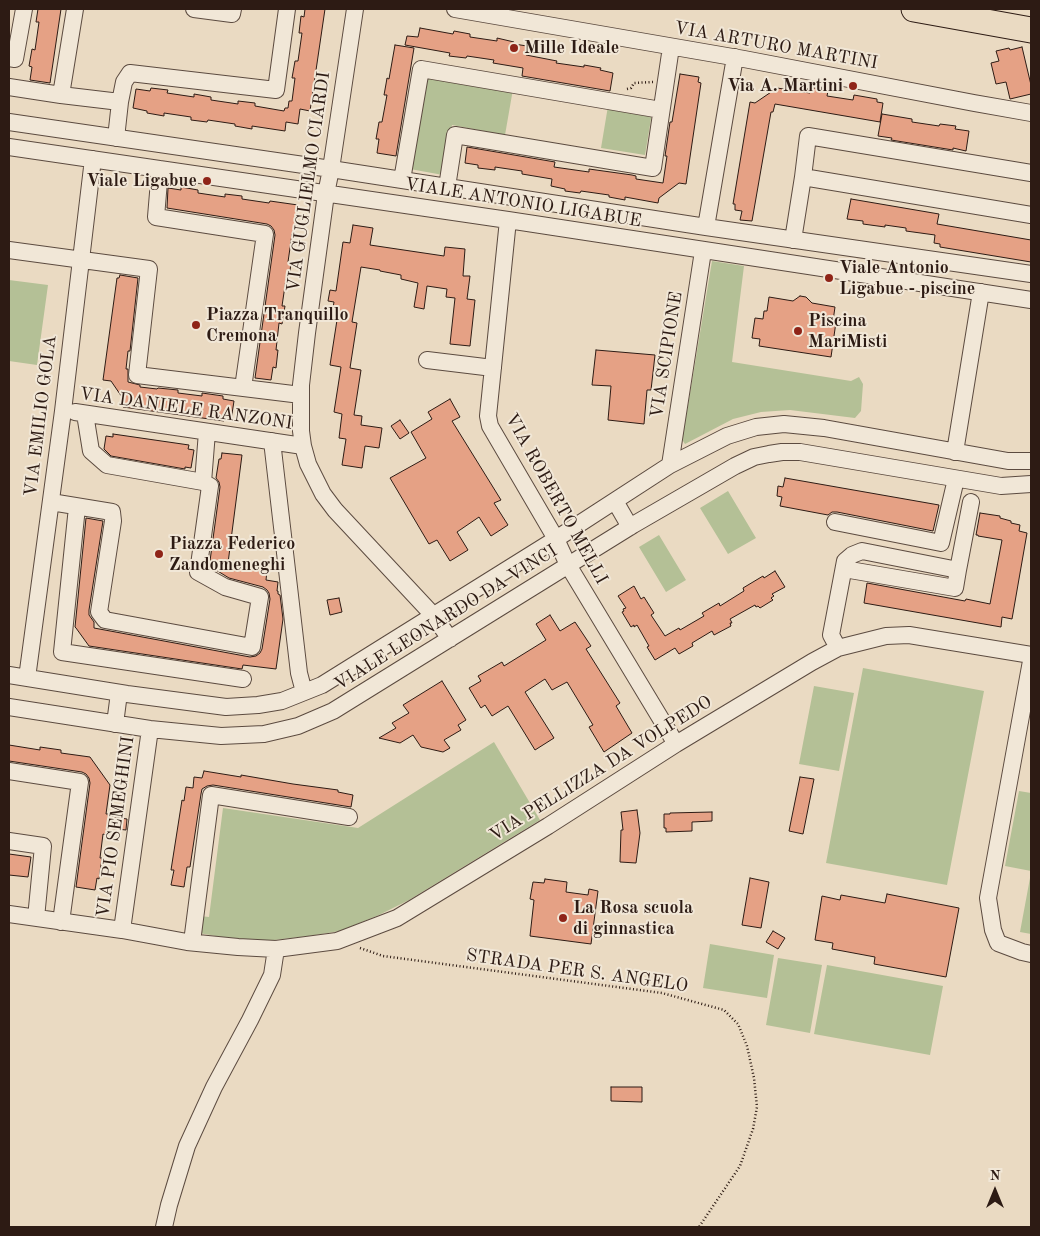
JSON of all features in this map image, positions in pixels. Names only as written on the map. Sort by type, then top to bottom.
[{"type":"highway","points":[[914,9],[1031,30]]},
{"type":"street","points":[[9,58],[15,60],[24,9]]},
{"type":"street","points":[[61,95],[75,9]]},
{"type":"street","points":[[194,9],[232,14],[233,9]]},
{"type":"street","points":[[116,138],[124,82],[130,73],[276,90],[287,9]]},
{"type":"street","name":"VIA GUGLIELMO CIARDI","points":[[355,9],[326,194],[307,333],[301,385],[301,431],[303,446],[308,464],[323,494],[335,510],[434,615],[450,639]]},
{"type":"street","name":"VIA ARTURO MARTINI","points":[[455,9],[734,57],[974,104],[1031,113]]},
{"type":"street","points":[[447,187],[455,135],[653,168],[670,47]]},
{"type":"street","points":[[706,227],[734,57]]},
{"type":"street","points":[[402,180],[421,69],[661,110]]},
{"type":"street","points":[[9,87],[120,102]]},
{"type":"street","name":"VIALE ANTONIO LIGABUE","points":[[9,122],[1031,274]]},
{"type":"street","points":[[793,240],[808,136],[1031,173]]},
{"type":"street","name":"VIALE ANTONIO LIGABUE","points":[[9,147],[508,220],[1031,300]]},
{"type":"street","name":"VIA EMILIO GOLA","points":[[27,678],[63,410],[93,159]]},
{"type":"street","points":[[160,169],[156,218],[265,234],[243,388]]},
{"type":"street","points":[[803,177],[1031,215]]},
{"type":"street","name":"VIA ROBERTO MELLI","points":[[508,220],[488,416],[490,426],[556,539],[568,565],[676,744]]},
{"type":"street","points":[[9,250],[149,269],[137,375],[301,395]]},
{"type":"street","name":"VIA SCIPIONE","points":[[670,465],[703,251]]},
{"type":"street","points":[[955,452],[981,292]]},
{"type":"street","points":[[427,360],[493,368]]},
{"type":"street","name":"VIA DANIELE RANZONI","points":[[63,410],[303,446]]},
{"type":"street","points":[[51,502],[112,512],[113,521],[99,612],[105,620],[252,647],[260,597],[225,587],[198,572],[210,486],[203,482],[107,466],[91,451],[85,414]]},
{"type":"street","name":"VIALE LEONARDO DA VINCI","points":[[9,675],[119,693],[226,707],[282,702],[322,685],[556,539],[670,465],[727,436],[756,427],[784,424],[824,428],[1008,462],[1031,461]]},
{"type":"street","points":[[203,482],[207,432]]},
{"type":"street","points":[[864,463],[869,436]]},
{"type":"street","points":[[272,442],[299,673],[304,692]]},
{"type":"street","name":"VIALE LEONARDO DA VINCI","points":[[9,707],[150,729],[221,736],[264,734],[298,726],[333,711],[630,527],[735,466],[754,458],[782,452],[800,452],[1001,486],[1031,484]]},
{"type":"street","points":[[835,522],[941,543],[956,478]]},
{"type":"street","points":[[615,501],[630,527]]},
{"type":"street","points":[[838,648],[831,635],[844,568],[955,588],[971,502]]},
{"type":"street","points":[[78,507],[62,652],[243,679]]},
{"type":"street","name":"VIA PELLIZZA DA VOLPEDO","points":[[9,914],[192,942],[238,947],[276,949],[337,941],[397,918],[548,826],[676,744],[838,648],[886,636],[909,635],[1031,655]]},
{"type":"street","points":[[1031,661],[988,898],[993,930],[998,942],[1031,954]]},
{"type":"street","name":"VIALE LEONARDO DA VINCI","points":[[322,685],[333,711]]},
{"type":"street","points":[[115,724],[119,693]]},
{"type":"street","name":"VIA PIO SEMEGHINI","points":[[122,930],[150,729]]},
{"type":"street","points":[[9,771],[80,782],[62,922]]},
{"type":"street","points":[[192,942],[211,795],[348,817]]},
{"type":"street","points":[[9,841],[42,846],[36,918]]},
{"type":"street","points":[[164,1227],[187,1146],[214,1087],[272,975],[276,949]]},
{"type":"path","points":[[616,103],[625,89],[632,88],[634,83],[666,81]]},
{"type":"path","name":"STRADA PER S. ANGELO","points":[[337,941],[383,956],[662,993],[724,1010],[738,1024],[747,1046],[754,1078],[757,1107],[753,1129],[740,1166],[699,1227]]},
{"type":"green space","points":[[427,74],[513,89],[505,135],[452,125],[443,175],[410,169]]},
{"type":"green space","points":[[608,106],[652,113],[645,155],[601,148]]},
{"type":"green space","points":[[712,261],[744,266],[732,362],[851,381],[859,377],[863,384],[861,411],[855,418],[790,410],[761,412],[733,419],[685,444],[683,435]]},
{"type":"green space","points":[[9,280],[48,285],[37,365],[9,361]]},
{"type":"green space","points":[[728,491],[756,538],[728,554],[700,508]]},
{"type":"green space","points":[[659,535],[686,580],[666,592],[639,547]]},
{"type":"green space","points":[[863,668],[984,691],[947,885],[826,863]]},
{"type":"green space","points":[[814,686],[854,693],[839,771],[799,764]]},
{"type":"green space","points":[[494,742],[540,820],[409,900],[340,931],[274,940],[238,940],[199,933],[200,916],[209,917],[223,808],[358,828]]},
{"type":"green space","points":[[1019,791],[1031,793],[1031,871],[1005,866]]},
{"type":"green space","points":[[1031,878],[1031,934],[1020,932]]},
{"type":"green space","points":[[710,944],[774,955],[767,998],[703,988]]},
{"type":"green space","points":[[778,958],[822,965],[810,1033],[766,1025]]},
{"type":"green space","points":[[827,965],[943,986],[930,1055],[814,1034]]},
{"type":"building","points":[[38,9],[61,9],[50,83],[30,80],[32,67],[29,66],[32,49],[35,50],[39,22],[36,22]]},
{"type":"building","points":[[305,9],[325,9],[310,111],[300,109],[298,124],[286,122],[285,131],[252,126],[252,129],[208,120],[207,122],[191,120],[191,117],[164,113],[164,116],[147,113],[147,111],[133,108],[136,89],[150,91],[151,88],[168,90],[167,93],[194,97],[194,94],[211,97],[211,100],[238,104],[238,101],[255,103],[255,106],[284,111],[285,108],[288,108],[289,101],[292,101],[295,78],[292,78],[295,61],[298,61],[302,33],[299,33],[301,16],[304,17]]},
{"type":"building","points":[[420,28],[453,34],[454,31],[470,34],[470,37],[497,41],[497,38],[527,46],[526,55],[557,61],[556,63],[601,68],[600,70],[613,73],[610,91],[522,76],[523,68],[493,63],[494,60],[467,56],[466,58],[449,56],[450,53],[405,45],[407,36],[418,37]]},
{"type":"building","points":[[395,45],[414,48],[396,156],[377,153],[379,139],[376,139],[379,122],[382,122],[387,95],[384,95]]},
{"type":"building","points":[[1022,47],[1031,85],[1031,94],[1010,99],[1006,82],[996,84],[991,63],[999,61],[996,51]]},
{"type":"building","points":[[680,74],[699,77],[698,82],[701,83],[686,184],[679,183],[659,198],[658,203],[625,197],[625,200],[609,197],[609,195],[581,191],[580,193],[565,191],[565,189],[551,186],[552,179],[522,174],[522,171],[495,167],[495,170],[478,168],[478,165],[465,163],[467,147],[555,162],[554,167],[589,172],[589,169],[632,175],[636,176],[636,179],[663,183],[670,122],[672,122]]},
{"type":"building","points":[[810,87],[828,91],[827,96],[853,100],[854,95],[877,99],[877,102],[883,103],[880,122],[775,104],[773,112],[771,112],[752,221],[740,220],[742,211],[735,210],[735,204],[733,204],[750,102],[755,103],[777,88],[810,93]]},
{"type":"building","points":[[882,114],[912,119],[912,122],[939,126],[940,124],[956,126],[955,129],[969,131],[966,151],[891,140],[892,138],[878,136]]},
{"type":"building","points":[[181,187],[198,190],[198,193],[225,197],[225,194],[242,196],[242,199],[298,205],[295,234],[292,234],[288,262],[291,262],[289,280],[286,279],[282,306],[285,306],[282,324],[279,323],[276,368],[273,367],[271,380],[255,378],[275,235],[274,230],[267,224],[167,208],[168,188],[181,190]]},
{"type":"building","points":[[851,199],[939,214],[937,224],[1031,240],[1031,262],[940,247],[940,244],[934,243],[935,235],[906,231],[906,228],[863,224],[863,221],[847,219]]},
{"type":"building","points":[[353,225],[373,228],[370,245],[444,256],[445,247],[465,249],[463,276],[470,276],[467,299],[475,300],[470,346],[450,344],[455,298],[446,297],[447,289],[427,286],[424,309],[414,307],[418,283],[401,279],[401,275],[361,267],[352,322],[357,323],[350,368],[361,370],[354,415],[362,416],[361,425],[382,428],[379,448],[365,446],[362,468],[342,465],[346,439],[339,438],[342,414],[334,412],[341,367],[330,365],[337,320],[331,319],[334,302],[328,301],[330,290],[336,291],[343,242],[350,243]]},
{"type":"building","points":[[120,275],[138,278],[130,351],[128,351],[126,369],[128,369],[128,382],[140,385],[140,387],[178,390],[178,393],[202,396],[202,393],[223,396],[223,399],[234,401],[231,420],[224,419],[224,421],[123,407],[124,400],[111,381],[103,380],[117,278]]},
{"type":"building","name":"Piscina MariMisti","points":[[800,296],[806,297],[812,303],[835,307],[833,321],[836,322],[831,357],[759,346],[760,339],[752,338],[755,318],[763,319],[764,311],[767,311],[769,297],[793,301]]},
{"type":"building","points":[[596,350],[655,355],[651,390],[647,390],[644,424],[608,420],[611,386],[592,385]]},
{"type":"building","points":[[450,399],[460,417],[452,421],[501,500],[494,503],[508,525],[491,536],[479,517],[457,532],[468,550],[450,561],[437,540],[429,544],[390,478],[426,458],[411,432],[432,419],[428,412]]},
{"type":"building","points":[[400,420],[409,433],[400,439],[391,426]]},
{"type":"building","points":[[113,434],[189,445],[188,449],[194,450],[191,468],[185,467],[185,469],[111,456],[104,449],[106,436],[113,437]]},
{"type":"building","points":[[222,453],[242,455],[228,563],[231,564],[230,567],[267,571],[266,580],[278,582],[277,591],[280,595],[283,619],[276,669],[243,665],[242,669],[89,646],[75,627],[86,518],[103,521],[89,610],[89,615],[94,622],[94,628],[250,657],[260,653],[270,599],[269,593],[263,587],[229,578],[216,570],[216,562],[210,561],[220,487],[216,478],[219,459],[221,459]]},
{"type":"building","points":[[785,478],[939,505],[933,531],[837,512],[832,512],[828,515],[780,506],[782,497],[777,496],[778,486],[783,487]]},
{"type":"building","points":[[980,513],[1000,516],[1000,518],[1011,521],[1011,523],[1020,525],[1019,531],[1027,533],[1012,619],[1002,617],[1001,627],[864,603],[867,583],[990,604],[1002,540],[976,535]]},
{"type":"building","points":[[775,571],[785,587],[772,594],[774,596],[771,598],[773,600],[760,608],[755,605],[730,619],[731,626],[714,635],[712,631],[692,643],[693,646],[679,654],[675,648],[655,660],[637,625],[631,627],[622,612],[626,608],[618,596],[634,586],[641,599],[644,597],[654,613],[651,615],[665,636],[679,628],[680,630],[704,616],[702,613],[719,603],[720,606],[744,591],[743,588]]},
{"type":"building","points":[[339,598],[342,612],[330,615],[327,600]]},
{"type":"building","points":[[550,615],[560,631],[575,622],[591,646],[586,649],[620,703],[616,706],[632,733],[604,752],[589,727],[593,725],[567,682],[552,690],[545,679],[525,692],[554,738],[535,750],[508,706],[492,716],[485,705],[481,708],[469,688],[481,681],[478,676],[502,662],[504,666],[546,640],[536,624]]},
{"type":"building","points":[[442,681],[466,720],[458,725],[461,730],[444,740],[450,748],[443,752],[421,747],[413,735],[400,743],[379,738],[396,728],[392,723],[409,713],[403,705]]},
{"type":"building","points":[[9,745],[40,750],[40,747],[61,750],[61,753],[90,757],[110,785],[106,814],[127,819],[126,830],[107,828],[106,835],[103,834],[99,879],[97,878],[95,890],[76,887],[90,783],[89,778],[82,772],[9,761]]},
{"type":"building","points":[[204,771],[338,790],[338,792],[353,795],[351,807],[213,785],[207,786],[202,789],[190,867],[187,867],[184,887],[171,885],[174,870],[171,870],[182,800],[184,801],[186,787],[193,788],[194,777],[202,778]]},
{"type":"building","points":[[800,777],[814,779],[803,834],[789,831]]},
{"type":"building","points":[[637,810],[640,833],[636,863],[620,862],[621,830],[623,830],[621,812]]},
{"type":"building","points":[[712,812],[712,821],[692,822],[692,831],[666,832],[666,828],[664,828],[664,814]]},
{"type":"building","points":[[9,854],[31,857],[28,877],[9,875]]},
{"type":"building","points":[[750,878],[769,882],[761,928],[742,925]]},
{"type":"building","name":"La Rosa scuola di ginnastica","points":[[545,879],[567,882],[566,892],[588,895],[589,889],[598,891],[591,944],[530,936],[534,900],[530,899],[533,882],[544,883]]},
{"type":"building","points":[[887,894],[959,908],[946,977],[874,964],[875,957],[832,949],[833,943],[815,940],[822,896],[840,900],[841,895],[885,903]]},
{"type":"building","points":[[773,931],[785,938],[778,949],[766,942]]},
{"type":"building","points":[[611,1087],[642,1087],[642,1102],[611,1101]]},
{"type":"place","name":"Mille Ideale","points":[[514,48]]},
{"type":"place","name":"Via A. Martini","points":[[853,86]]},
{"type":"place","name":"Viale Ligabue","points":[[207,181]]},
{"type":"place","name":"Viale Antonio Ligabue - piscine","points":[[829,278]]},
{"type":"place","name":"Piazza Tranquillo Cremona","points":[[196,325]]},
{"type":"place","name":"Piscina MariMisti","points":[[798,331]]},
{"type":"place","name":"Piazza Federico Zandomeneghi","points":[[159,554]]},
{"type":"place","name":"La Rosa scuola di ginnastica","points":[[563,918]]}]
